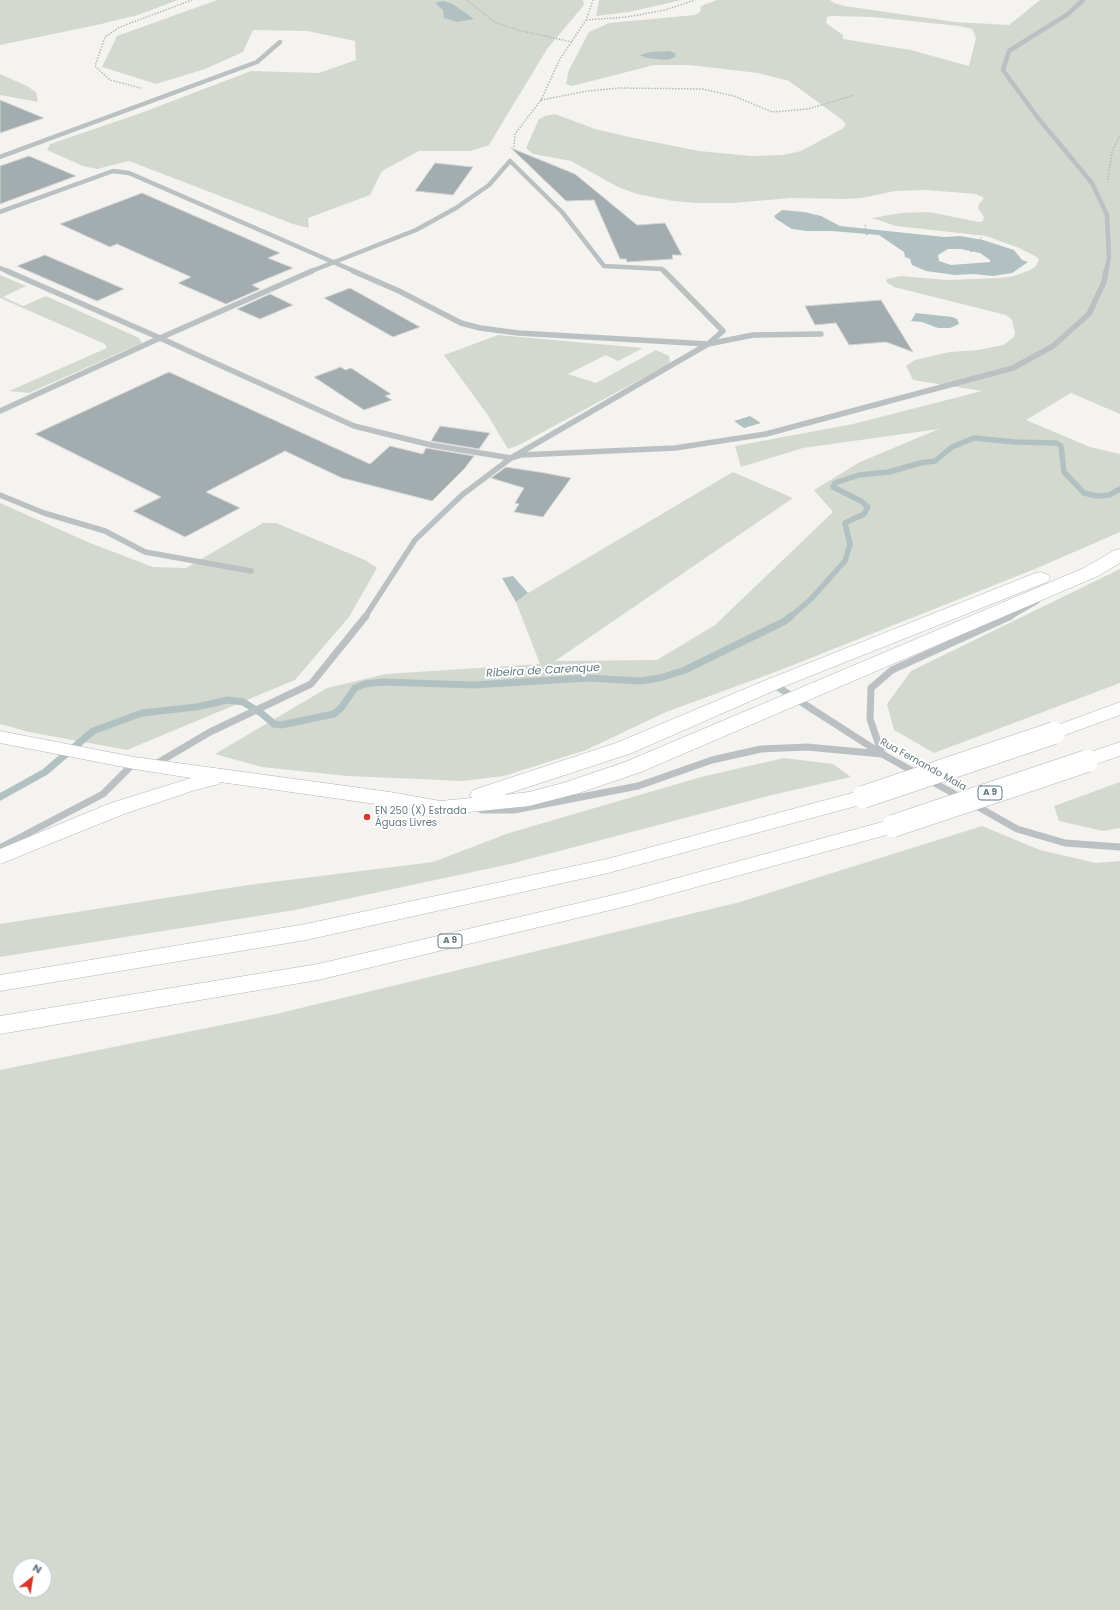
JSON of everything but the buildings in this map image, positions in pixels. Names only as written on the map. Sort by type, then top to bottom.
[{"type":"main road","points":[[440,808],[624,748],[773,684],[1120,546]]},
{"type":"main road","points":[[0,738],[151,766],[220,777],[390,799],[440,808],[529,799],[571,788],[633,766],[795,699],[1091,572],[1120,555]]},
{"type":"main road","points":[[0,984],[306,932],[608,866],[863,796],[1054,733],[1120,708]]},
{"type":"main road","name":"A 9","points":[[0,1025],[318,972],[627,900],[893,826],[1087,761],[1120,748]]},
{"type":"main road","points":[[142,800],[151,766]]},
{"type":"main road","points":[[0,857],[142,800],[184,786],[220,777]]},
{"type":"street","points":[[0,268],[160,338],[354,426],[431,445],[511,458],[521,455],[675,448],[766,434],[1013,368],[1053,346],[1089,314],[1104,282],[1108,258],[1108,215],[1092,182],[1038,118],[1003,70],[1010,51],[1068,14],[1083,0]]},
{"type":"street","points":[[0,157],[257,62],[280,42]]},
{"type":"street","points":[[0,411],[332,262],[416,230],[456,208],[489,185],[510,160],[562,212],[604,266],[662,269],[723,331],[708,344],[511,458],[462,495],[416,540],[362,622],[311,684],[210,732],[103,794],[0,848]]},
{"type":"street","points":[[0,212],[113,171],[129,173],[399,291],[461,323],[480,328],[518,333],[708,344],[752,335],[821,334]]},
{"type":"street","points":[[0,495],[44,513],[105,531],[145,552],[252,571]]},
{"type":"street","points":[[440,808],[514,810],[638,786],[712,760],[761,749],[807,747],[882,754],[870,719],[871,688],[892,670],[1007,618],[1091,572]]},
{"type":"street","name":"Rua Fernando Maia","points":[[773,684],[882,754],[1017,829],[1066,843],[1120,847]]},
{"type":"path","points":[[170,94],[110,80],[95,66],[105,37],[120,27],[192,0]]},
{"type":"path","points":[[467,0],[482,14],[494,22],[518,30],[572,42]]},
{"type":"path","points":[[510,160],[515,134],[541,100],[560,59],[586,20],[593,0]]},
{"type":"path","points":[[586,20],[628,17],[665,10],[696,0]]},
{"type":"path","points":[[541,100],[588,91],[619,88],[702,89],[734,96],[772,112],[808,109],[855,94]]},
{"type":"path","points":[[1108,183],[1112,152],[1120,135]]},
{"type":"path","points":[[866,225],[867,236]]},
{"type":"path","points":[[971,252],[982,237]]},
{"type":"shaded area","points":[[0,0],[178,0],[138,15],[0,45]]},
{"type":"shaded area","points":[[217,0],[583,0],[584,5],[547,49],[489,145],[471,151],[419,151],[382,171],[370,195],[308,218],[309,228],[293,224],[129,161],[97,169],[83,166],[47,150],[50,144],[141,113],[251,71],[319,73],[356,60],[355,41],[307,31],[253,30],[243,52],[205,69],[156,84],[102,67],[117,36]]},
{"type":"shaded area","points":[[599,0],[682,0],[629,12],[596,16]]},
{"type":"shaded area","points":[[717,0],[830,0],[834,3],[845,6],[955,22],[1009,25],[1040,0],[1120,0],[1120,414],[1071,393],[1026,420],[1090,447],[1120,454],[1120,532],[1035,569],[778,671],[666,712],[586,750],[504,776],[463,781],[347,776],[262,767],[215,754],[327,688],[386,674],[540,664],[516,602],[528,593],[733,472],[793,498],[555,661],[657,660],[715,625],[833,512],[814,490],[860,462],[939,429],[803,448],[741,467],[735,446],[853,424],[982,391],[913,380],[906,366],[915,360],[950,352],[978,350],[1003,345],[1014,337],[1015,333],[1012,320],[1006,315],[894,287],[886,282],[887,279],[901,276],[947,280],[1001,278],[1014,276],[1030,270],[1036,266],[1039,260],[1037,257],[1019,248],[986,236],[896,226],[872,218],[901,213],[929,212],[979,222],[983,221],[984,217],[978,208],[979,204],[984,198],[976,194],[926,190],[895,191],[862,198],[845,199],[791,198],[732,203],[696,203],[673,201],[637,194],[618,187],[571,161],[533,154],[526,148],[539,119],[555,114],[595,129],[634,138],[699,151],[751,156],[783,155],[801,151],[842,129],[846,124],[841,119],[789,81],[758,73],[689,65],[654,65],[572,86],[566,84],[569,70],[589,32],[609,23],[695,15],[700,12],[701,6]],"holes":[[[831,16],[873,17],[959,26],[972,29],[976,38],[969,66],[911,50],[843,39],[843,35],[826,23],[827,17]]]},
{"type":"shaded area","points":[[443,1],[453,4],[474,19],[457,22],[444,18],[443,10],[435,3]]},
{"type":"shaded area","points":[[669,51],[675,53],[676,57],[667,60],[647,58],[640,55],[650,52]]},
{"type":"shaded area","points":[[0,74],[27,86],[36,92],[38,102],[0,95]]},
{"type":"shaded area","points":[[782,210],[804,212],[821,216],[840,226],[944,237],[960,236],[983,240],[1014,250],[1022,260],[1028,262],[1012,273],[993,276],[973,274],[955,275],[926,271],[912,265],[910,259],[905,257],[904,252],[879,235],[792,229],[776,219],[774,216]],"holes":[[[948,249],[961,249],[980,253],[990,260],[990,262],[951,265],[939,261],[938,255]]]},
{"type":"shaded area","points":[[0,275],[26,286],[3,297],[23,306],[46,296],[139,338],[142,343],[29,393],[9,391],[107,348],[105,344],[0,298]]},
{"type":"shaded area","points":[[916,313],[952,317],[957,319],[959,324],[950,328],[938,328],[922,322],[911,321]]},
{"type":"shaded area","points":[[498,335],[643,348],[618,361],[606,355],[568,374],[596,383],[656,350],[669,356],[670,361],[667,365],[517,446],[508,449],[487,414],[444,355]]},
{"type":"shaded area","points":[[750,416],[761,423],[744,428],[734,421]]},
{"type":"shaded area","points":[[0,503],[90,543],[153,567],[186,568],[263,523],[276,523],[365,560],[377,568],[349,617],[295,680],[127,750],[29,732],[0,724]]},
{"type":"shaded area","points":[[1120,569],[1120,683],[934,753],[894,730],[887,704],[911,671]]},
{"type":"shaded area","points":[[513,576],[528,593],[516,602],[502,578]]},
{"type":"shaded area","points":[[784,758],[833,764],[851,777],[772,795],[510,864],[295,910],[0,957],[0,924],[248,885],[433,862],[509,833],[701,777]]},
{"type":"shaded area","points":[[1120,782],[1120,828],[1103,831],[1059,821],[1054,806]]},
{"type":"shaded area","points":[[982,826],[1040,850],[1096,863],[1120,861],[1120,1610],[0,1610],[0,1070],[276,1014],[740,902]]},
{"type":"waterway","name":"Ribeira de Carenque","points":[[790,617],[810,600],[845,561],[850,544],[845,523],[864,514],[868,507],[861,501],[833,487],[835,483],[859,475],[889,472],[920,463],[935,461],[952,447],[974,438],[1015,442],[1056,443],[1061,446],[1064,472],[1084,493],[1097,496],[1109,495],[1120,489]]},
{"type":"waterway","name":"Ribeira de Carenque","points":[[0,797],[45,772],[93,731],[142,713],[196,707],[228,700],[243,702],[261,713],[274,724],[281,725],[334,714],[341,708],[355,688],[365,684],[383,682],[474,685],[588,678],[641,681],[660,678],[685,670],[785,621],[791,616]]},
{"type":"place","name":"EN 250 (X) Estrada Águas Livres","points":[[367,817]]}]
